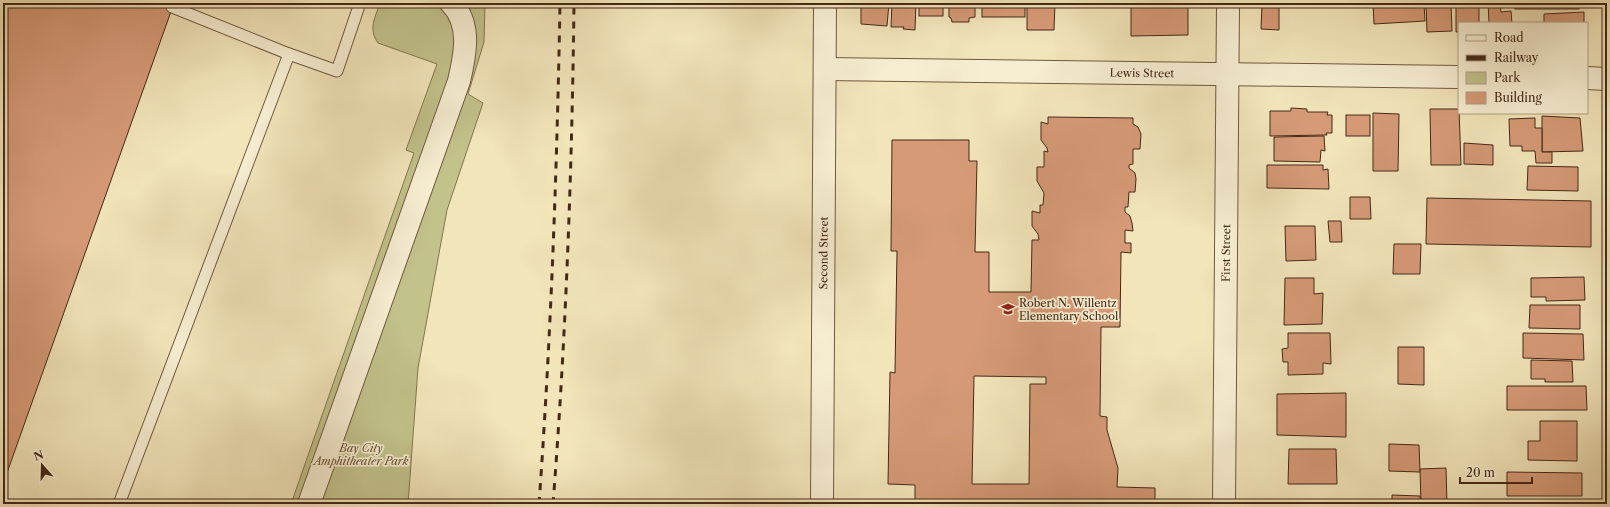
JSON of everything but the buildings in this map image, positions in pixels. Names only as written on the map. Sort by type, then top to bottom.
[{"type":"street","points":[[309,504],[460,81],[465,47],[465,30],[461,16],[451,3]]},
{"type":"street","name":"Second Street","points":[[822,504],[825,3]]},
{"type":"street","name":"First Street","points":[[1224,504],[1228,3]]},
{"type":"street","name":"Lewis Street","points":[[825,69],[1458,77]]},
{"type":"street","points":[[1588,78],[1607,78]]},
{"type":"lane","points":[[172,7],[289,54],[337,71],[360,3]]},
{"type":"lane","points":[[119,504],[289,54]]},
{"type":"green space","name":"Bay City Amphitheater Park","points":[[380,3],[485,3],[484,42],[468,94],[483,103],[447,210],[418,368],[408,504],[291,504],[414,153],[406,150],[437,64],[378,43],[373,33],[373,23]]},
{"type":"railway","points":[[539,504],[553,254],[560,3]]},
{"type":"railway","points":[[553,504],[558,441],[568,254],[574,3]]},
{"type":"place","name":"Robert N. Willentz Elementary School","points":[[1008,309]]}]
